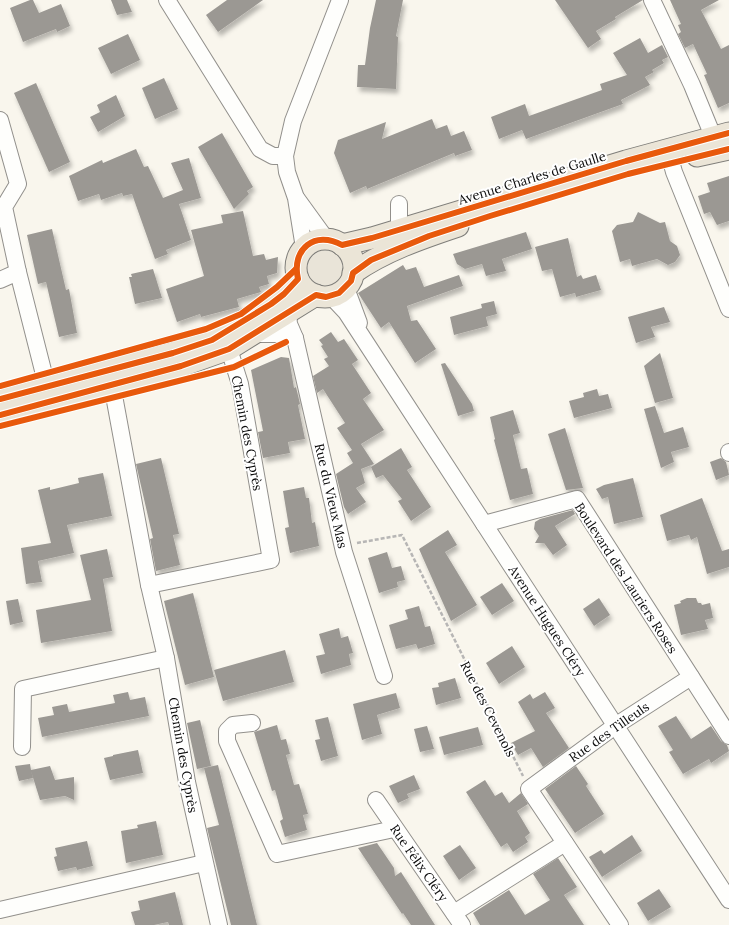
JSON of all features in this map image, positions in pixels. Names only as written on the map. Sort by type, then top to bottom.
[{"type":"main road","name":"Avenue Charles de Gaulle","points":[[334,242],[488,210],[627,168],[723,143]]},
{"type":"main road","name":"Avenue Charles de Gaulle","points":[[111,378],[181,366],[229,349],[288,312],[336,288],[372,260],[488,210]]},
{"type":"main road","points":[[318,240],[334,242],[351,256],[336,288],[307,291],[298,279],[296,269],[297,261],[304,248],[318,240]]},
{"type":"main road","points":[[0,415],[49,394],[111,378],[173,353],[212,340],[242,324],[271,304],[284,294],[298,279]]},
{"type":"main road","points":[[0,398],[49,394]]},
{"type":"street","points":[[166,0],[260,149],[273,156],[286,156]]},
{"type":"street","points":[[304,248],[296,198],[286,172],[286,156],[293,121],[340,0]]},
{"type":"street","points":[[652,0],[692,85],[723,143]]},
{"type":"street","points":[[0,120],[18,184],[4,207],[4,222],[49,394]]},
{"type":"street","points":[[670,156],[729,309]]},
{"type":"street","points":[[296,198],[334,242]]},
{"type":"street","points":[[399,204],[399,229]]},
{"type":"street","points":[[0,280],[18,272]]},
{"type":"street","name":"Avenue Hugues Cléry","points":[[336,288],[346,312],[364,342],[616,726],[726,890]]},
{"type":"street","name":"Rue du Vieux Mas","points":[[288,312],[289,324],[295,338],[343,546],[384,676]]},
{"type":"street","points":[[254,334],[282,334],[295,338]]},
{"type":"street","name":"Chemin des Cyprès","points":[[149,585],[271,560],[240,384],[229,349]]},
{"type":"street","name":"Chemin des Cyprès","points":[[111,378],[149,585],[166,658],[187,782],[219,925]]},
{"type":"street","name":"Boulevard des Lauriers Roses","points":[[484,524],[578,499],[729,736]]},
{"type":"street","points":[[22,747],[23,689],[166,658]]},
{"type":"street","name":"Rue des Tilleuls","points":[[529,789],[616,726],[691,677]]},
{"type":"street","points":[[252,723],[233,725],[227,731],[227,741],[277,854],[394,828]]},
{"type":"street","points":[[529,789],[620,925]]},
{"type":"street","name":"Rue Félix Cléry","points":[[376,800],[458,919]]},
{"type":"street","points":[[458,919],[565,844]]},
{"type":"street","points":[[0,910],[204,863]]},
{"type":"shaded area","points":[[326,239],[348,250],[354,265],[346,288],[339,293],[307,291],[302,286],[296,269],[300,253],[310,243]]},
{"type":"building","points":[[33,0],[39,13],[61,4],[70,26],[57,32],[56,29],[23,42],[10,8]]},
{"type":"building","points":[[111,0],[127,0],[132,12],[117,15]]},
{"type":"building","points":[[227,0],[263,0],[218,32],[206,15]]},
{"type":"building","points":[[376,0],[403,0],[396,36],[398,37],[396,89],[357,87],[358,65],[365,65],[370,28]]},
{"type":"building","points":[[555,0],[643,0],[615,17],[616,19],[596,31],[601,39],[588,48]]},
{"type":"building","points":[[670,0],[719,0],[701,10],[721,49],[729,45],[729,103],[718,108],[704,75],[707,74],[693,44],[685,48],[678,34],[681,32],[678,25],[681,24]]},
{"type":"building","points":[[128,34],[140,60],[111,74],[98,48]]},
{"type":"building","points":[[640,38],[648,53],[662,45],[668,57],[662,60],[664,63],[652,70],[654,72],[645,77],[650,85],[621,100],[623,104],[526,139],[522,130],[499,139],[491,117],[525,104],[529,116],[602,90],[600,84],[627,75],[613,53]]},
{"type":"building","points":[[164,78],[178,109],[155,119],[142,88]]},
{"type":"building","points":[[36,83],[70,162],[49,172],[14,93]]},
{"type":"building","points":[[116,95],[125,116],[98,132],[90,117],[100,112],[97,105]]},
{"type":"building","points":[[432,119],[436,129],[447,125],[451,136],[464,131],[472,150],[455,156],[454,153],[367,189],[366,186],[350,193],[334,153],[338,140],[386,122],[382,139]]},
{"type":"building","points":[[222,133],[253,187],[247,191],[249,194],[234,209],[198,147]]},
{"type":"building","points":[[136,149],[144,167],[148,166],[163,198],[183,190],[171,163],[189,158],[201,198],[179,204],[191,240],[166,250],[168,254],[155,259],[132,194],[123,196],[122,193],[101,200],[99,194],[78,201],[69,176],[102,160],[103,163]]},
{"type":"building","points":[[729,176],[729,221],[717,225],[710,212],[704,214],[698,196],[710,192],[707,183]]},
{"type":"building","points":[[243,211],[253,256],[264,254],[266,260],[278,257],[277,273],[267,276],[269,284],[259,287],[261,292],[237,299],[239,307],[201,317],[200,314],[177,322],[166,289],[204,276],[191,230],[223,223],[221,215]]},
{"type":"building","points":[[638,212],[660,223],[665,222],[670,241],[677,246],[680,255],[675,262],[668,265],[657,259],[632,266],[630,259],[620,262],[612,231],[617,225],[633,222]]},
{"type":"building","points":[[52,229],[66,290],[69,289],[77,333],[59,337],[46,282],[38,284],[27,235]]},
{"type":"building","points":[[526,232],[532,249],[502,259],[506,271],[486,276],[482,264],[465,269],[457,264],[453,254]]},
{"type":"building","points":[[568,238],[577,277],[581,275],[583,279],[596,275],[601,290],[576,297],[575,293],[560,297],[552,269],[542,271],[535,247]]},
{"type":"building","points":[[403,265],[406,270],[416,267],[424,287],[459,275],[463,286],[407,306],[411,321],[417,320],[436,349],[415,363],[389,322],[381,328],[358,293]]},
{"type":"building","points":[[153,269],[162,298],[135,304],[129,277],[132,277],[131,274]]},
{"type":"building","points":[[494,301],[497,314],[486,317],[488,326],[454,335],[450,317],[482,308],[481,304]]},
{"type":"building","points":[[664,307],[670,322],[651,327],[655,337],[636,343],[628,317]]},
{"type":"building","points":[[331,332],[338,342],[344,339],[358,360],[352,364],[371,393],[363,399],[384,430],[361,444],[374,464],[361,469],[365,483],[356,488],[366,502],[348,514],[344,507],[336,474],[353,463],[347,453],[352,450],[337,428],[345,423],[323,389],[317,393],[313,376],[329,366],[324,359],[328,357],[319,340]]},
{"type":"building","points":[[660,353],[673,398],[655,403],[644,366]]},
{"type":"building","points":[[281,357],[289,358],[294,388],[296,387],[300,404],[298,405],[305,439],[288,442],[290,453],[263,458],[258,432],[263,431],[251,370]]},
{"type":"building","points":[[445,363],[472,404],[474,411],[458,416],[441,364]]},
{"type":"building","points":[[597,389],[599,396],[608,394],[612,408],[574,418],[569,401],[584,397],[583,393]]},
{"type":"building","points":[[655,406],[664,433],[683,427],[689,447],[671,452],[674,462],[661,468],[644,409]]},
{"type":"building","points":[[513,410],[520,433],[513,435],[521,469],[527,468],[533,494],[510,500],[494,440],[490,417]]},
{"type":"building","points":[[565,428],[583,488],[566,490],[548,434]]},
{"type":"building","points":[[401,448],[412,467],[407,470],[431,507],[411,521],[398,501],[402,499],[383,475],[376,478],[371,467]]},
{"type":"building","points":[[161,458],[179,534],[173,535],[180,565],[156,571],[150,539],[153,538],[136,464]]},
{"type":"building","points":[[721,458],[726,462],[729,475],[716,480],[710,462]]},
{"type":"building","points":[[103,473],[112,516],[67,525],[74,553],[38,561],[42,582],[26,584],[21,548],[51,543],[38,490],[50,487],[50,490],[79,483],[78,478]]},
{"type":"building","points":[[633,478],[643,517],[614,524],[608,497],[602,499],[596,489],[604,485]]},
{"type":"building","points":[[304,487],[306,498],[309,498],[312,523],[315,522],[319,546],[290,553],[285,528],[289,527],[283,491]]},
{"type":"building","points":[[702,498],[722,551],[729,549],[729,567],[707,574],[697,537],[691,540],[689,535],[667,541],[660,515]]},
{"type":"building","points":[[573,510],[575,514],[555,526],[567,545],[553,555],[544,543],[535,543],[539,536],[534,529],[535,522],[540,519]]},
{"type":"building","points":[[448,530],[457,545],[445,552],[477,605],[451,621],[419,549]]},
{"type":"building","points":[[107,549],[113,577],[103,579],[112,631],[41,643],[36,610],[91,600],[80,555]]},
{"type":"building","points":[[387,552],[392,568],[401,566],[405,580],[397,582],[398,587],[379,593],[368,558]]},
{"type":"building","points":[[502,583],[514,601],[492,615],[480,597]]},
{"type":"building","points":[[193,593],[214,677],[185,685],[164,601]]},
{"type":"building","points":[[599,598],[610,615],[594,626],[583,609]]},
{"type":"building","points":[[687,598],[696,598],[698,603],[701,603],[702,605],[710,603],[713,618],[705,620],[708,629],[681,635],[674,605],[681,603],[680,601]]},
{"type":"building","points":[[18,599],[23,622],[10,625],[6,601]]},
{"type":"building","points":[[419,606],[425,627],[430,626],[435,644],[418,649],[416,644],[396,649],[389,625],[408,619],[405,610]]},
{"type":"building","points":[[339,628],[341,638],[348,636],[353,653],[349,654],[351,665],[321,674],[316,656],[325,654],[319,634]]},
{"type":"building","points":[[512,646],[525,667],[499,684],[486,663]]},
{"type":"building","points":[[285,650],[294,682],[223,701],[214,670]]},
{"type":"building","points":[[455,678],[461,698],[436,705],[432,688],[439,687],[438,683]]},
{"type":"building","points":[[128,692],[130,700],[145,697],[149,716],[42,737],[38,718],[54,715],[52,707],[67,704],[69,712],[115,703],[113,695]]},
{"type":"building","points":[[545,692],[555,708],[546,713],[569,748],[543,767],[531,748],[518,755],[511,743],[535,731],[518,702],[530,694],[533,699]]},
{"type":"building","points":[[396,693],[400,708],[377,715],[382,734],[362,740],[353,704]]},
{"type":"building","points":[[676,716],[691,739],[711,726],[721,741],[727,745],[729,751],[711,763],[709,759],[683,774],[669,752],[673,750],[658,726]]},
{"type":"building","points":[[328,717],[338,756],[321,761],[315,740],[320,739],[315,720]]},
{"type":"building","points":[[200,720],[211,766],[197,769],[187,723]]},
{"type":"building","points":[[277,725],[281,740],[286,739],[290,754],[286,755],[294,785],[299,784],[308,814],[303,815],[307,830],[285,837],[280,821],[283,819],[275,790],[272,791],[254,732]]},
{"type":"building","points":[[427,726],[434,749],[420,752],[414,729]]},
{"type":"building","points":[[478,727],[483,745],[444,755],[439,737]]},
{"type":"building","points":[[138,750],[143,773],[110,780],[104,758]]},
{"type":"building","points":[[30,764],[31,770],[50,766],[55,780],[74,777],[74,800],[65,796],[40,800],[31,771],[33,778],[19,781],[15,766]]},
{"type":"building","points":[[218,765],[257,925],[231,925],[207,828],[219,825],[204,768]]},
{"type":"building","points":[[576,766],[588,784],[586,786],[604,814],[575,833],[545,789]]},
{"type":"building","points":[[414,775],[420,789],[407,794],[409,798],[398,803],[389,786]]},
{"type":"building","points":[[485,780],[495,796],[502,792],[509,803],[521,793],[528,804],[517,811],[530,833],[525,837],[528,842],[513,852],[507,843],[501,847],[466,792]]},
{"type":"building","points":[[156,821],[163,855],[126,863],[121,831],[138,828],[137,825]]},
{"type":"building","points":[[632,835],[642,851],[602,877],[589,857],[601,850],[604,854]]},
{"type":"building","points":[[87,841],[93,866],[77,870],[76,867],[58,871],[54,857],[57,856],[55,848]]},
{"type":"building","points":[[377,843],[394,868],[395,876],[401,872],[435,925],[411,925],[403,913],[402,914],[358,848]]},
{"type":"building","points":[[460,845],[476,868],[459,880],[443,856]]},
{"type":"building","points":[[558,858],[577,887],[564,895],[584,925],[480,925],[473,913],[509,890],[525,915],[550,900],[533,874]]},
{"type":"building","points":[[659,889],[671,907],[648,921],[637,903]]},
{"type":"building","points":[[175,892],[183,925],[169,925],[168,922],[154,925],[135,925],[131,912],[140,910],[138,901]]},
{"type":"cycle path","points":[[0,399],[173,353],[212,340],[271,304],[284,294],[298,279],[298,259],[302,251],[307,245],[314,241],[332,241],[342,245],[372,238],[626,161],[729,133]]},
{"type":"cycle path","points":[[0,415],[181,366],[229,349],[316,295],[326,297],[339,293],[351,281],[353,273],[371,260],[429,236],[628,174],[729,149]]},
{"type":"cycle path","points":[[0,386],[206,329],[241,314],[277,287],[296,269]]},
{"type":"cycle path","points":[[0,426],[234,367],[286,342]]}]
